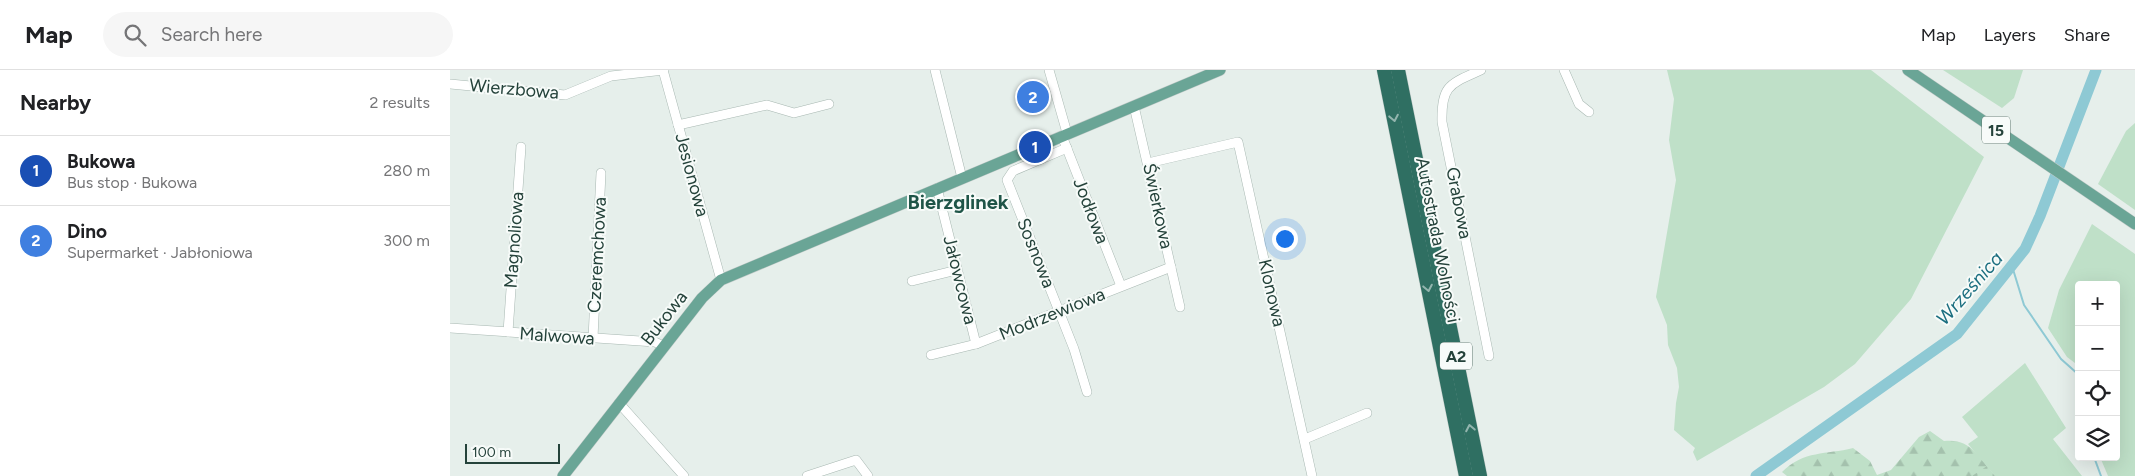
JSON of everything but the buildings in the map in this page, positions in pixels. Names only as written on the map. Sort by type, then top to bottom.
[{"type":"highway","name":"Autostrada Wolności","points":[[1384,70],[1466,476]]},
{"type":"highway","name":"Autostrada Wolności","points":[[1398,70],[1480,476]]},
{"type":"main road","name":"Bukowa","points":[[562,476],[663,346],[702,298],[721,280],[1220,70]]},
{"type":"main road","name":"15","points":[[1908,70],[2135,224]]},
{"type":"street","name":"Wierzbowa","points":[[450,84],[565,95],[611,76],[663,70]]},
{"type":"street","name":"Jesionowa","points":[[663,70],[721,280]]},
{"type":"street","points":[[935,70],[962,178]]},
{"type":"street","name":"Jodłowa","points":[[1048,70],[1067,148],[1121,286]]},
{"type":"street","name":"Grabowa","points":[[1481,70],[1461,78],[1448,88],[1441,101],[1442,122],[1490,356]]},
{"type":"street","points":[[1564,70],[1579,104],[1589,112]]},
{"type":"street","points":[[678,125],[767,105],[794,114],[829,104]]},
{"type":"street","name":"Świerkowa","points":[[1134,106],[1180,307]]},
{"type":"street","name":"Klonowa","points":[[1148,163],[1238,142],[1312,476]]},
{"type":"street","name":"Magnoliowa","points":[[508,332],[521,147]]},
{"type":"street","name":"Sosnowa","points":[[1067,148],[1013,172],[1007,180],[1074,349],[1087,392]]},
{"type":"street","name":"Czeremchowa","points":[[593,338],[601,173]]},
{"type":"street","name":"Jałowcowa","points":[[937,188],[976,344]]},
{"type":"street","name":"Modrzewiowa","points":[[932,355],[976,344],[1171,266]]},
{"type":"street","points":[[912,281],[957,270]]},
{"type":"street","name":"Malwowa","points":[[450,328],[656,342],[663,346]]},
{"type":"street","points":[[619,403],[684,476]]},
{"type":"street","points":[[1304,439],[1367,413]]},
{"type":"street","points":[[807,476],[856,460],[868,476]]},
{"type":"green space","points":[[1667,70],[1871,70],[1984,157],[1911,299],[1855,364],[1824,387],[1697,461],[1693,452],[1695,448],[1674,430],[1679,387],[1677,368],[1668,345],[1667,325],[1656,297],[1676,180],[1669,140],[1674,99]]},
{"type":"green space","points":[[1943,70],[2023,70],[2014,98],[2002,108]]},
{"type":"green space","points":[[2135,123],[2135,210],[2098,184],[2126,131]]},
{"type":"green space","points":[[2092,224],[2135,254],[2135,476],[2108,476],[2102,461],[2120,461],[2120,281],[2075,281],[2075,363],[2067,357],[2048,328],[2059,290]]},
{"type":"green space","points":[[2025,363],[2066,428],[2053,439],[2082,476],[1995,476],[1968,444],[1978,437],[1962,417]]},
{"type":"green space","points":[[1930,431],[1944,441],[1961,443],[1974,450],[1995,476],[1787,476],[1782,472],[1790,465],[1807,457],[1853,448],[1870,461],[1877,475],[1891,470],[1919,437]]},
{"type":"green space","points":[[1987,466],[1995,476],[1972,476]]},
{"type":"waterway","name":"Wrześnica","points":[[1756,476],[1957,334],[2025,249],[2040,216],[2096,70]]},
{"type":"waterway","points":[[2012,266],[2024,305],[2061,359],[2075,371]]},
{"type":"waterway","points":[[2095,461],[2101,476]]},
{"type":"place","name":"Dino","points":[[1033,97]]},
{"type":"place","name":"Bukowa","points":[[1035,147]]},
{"type":"district","name":"Bierzglinek","points":[[958,202]]}]
